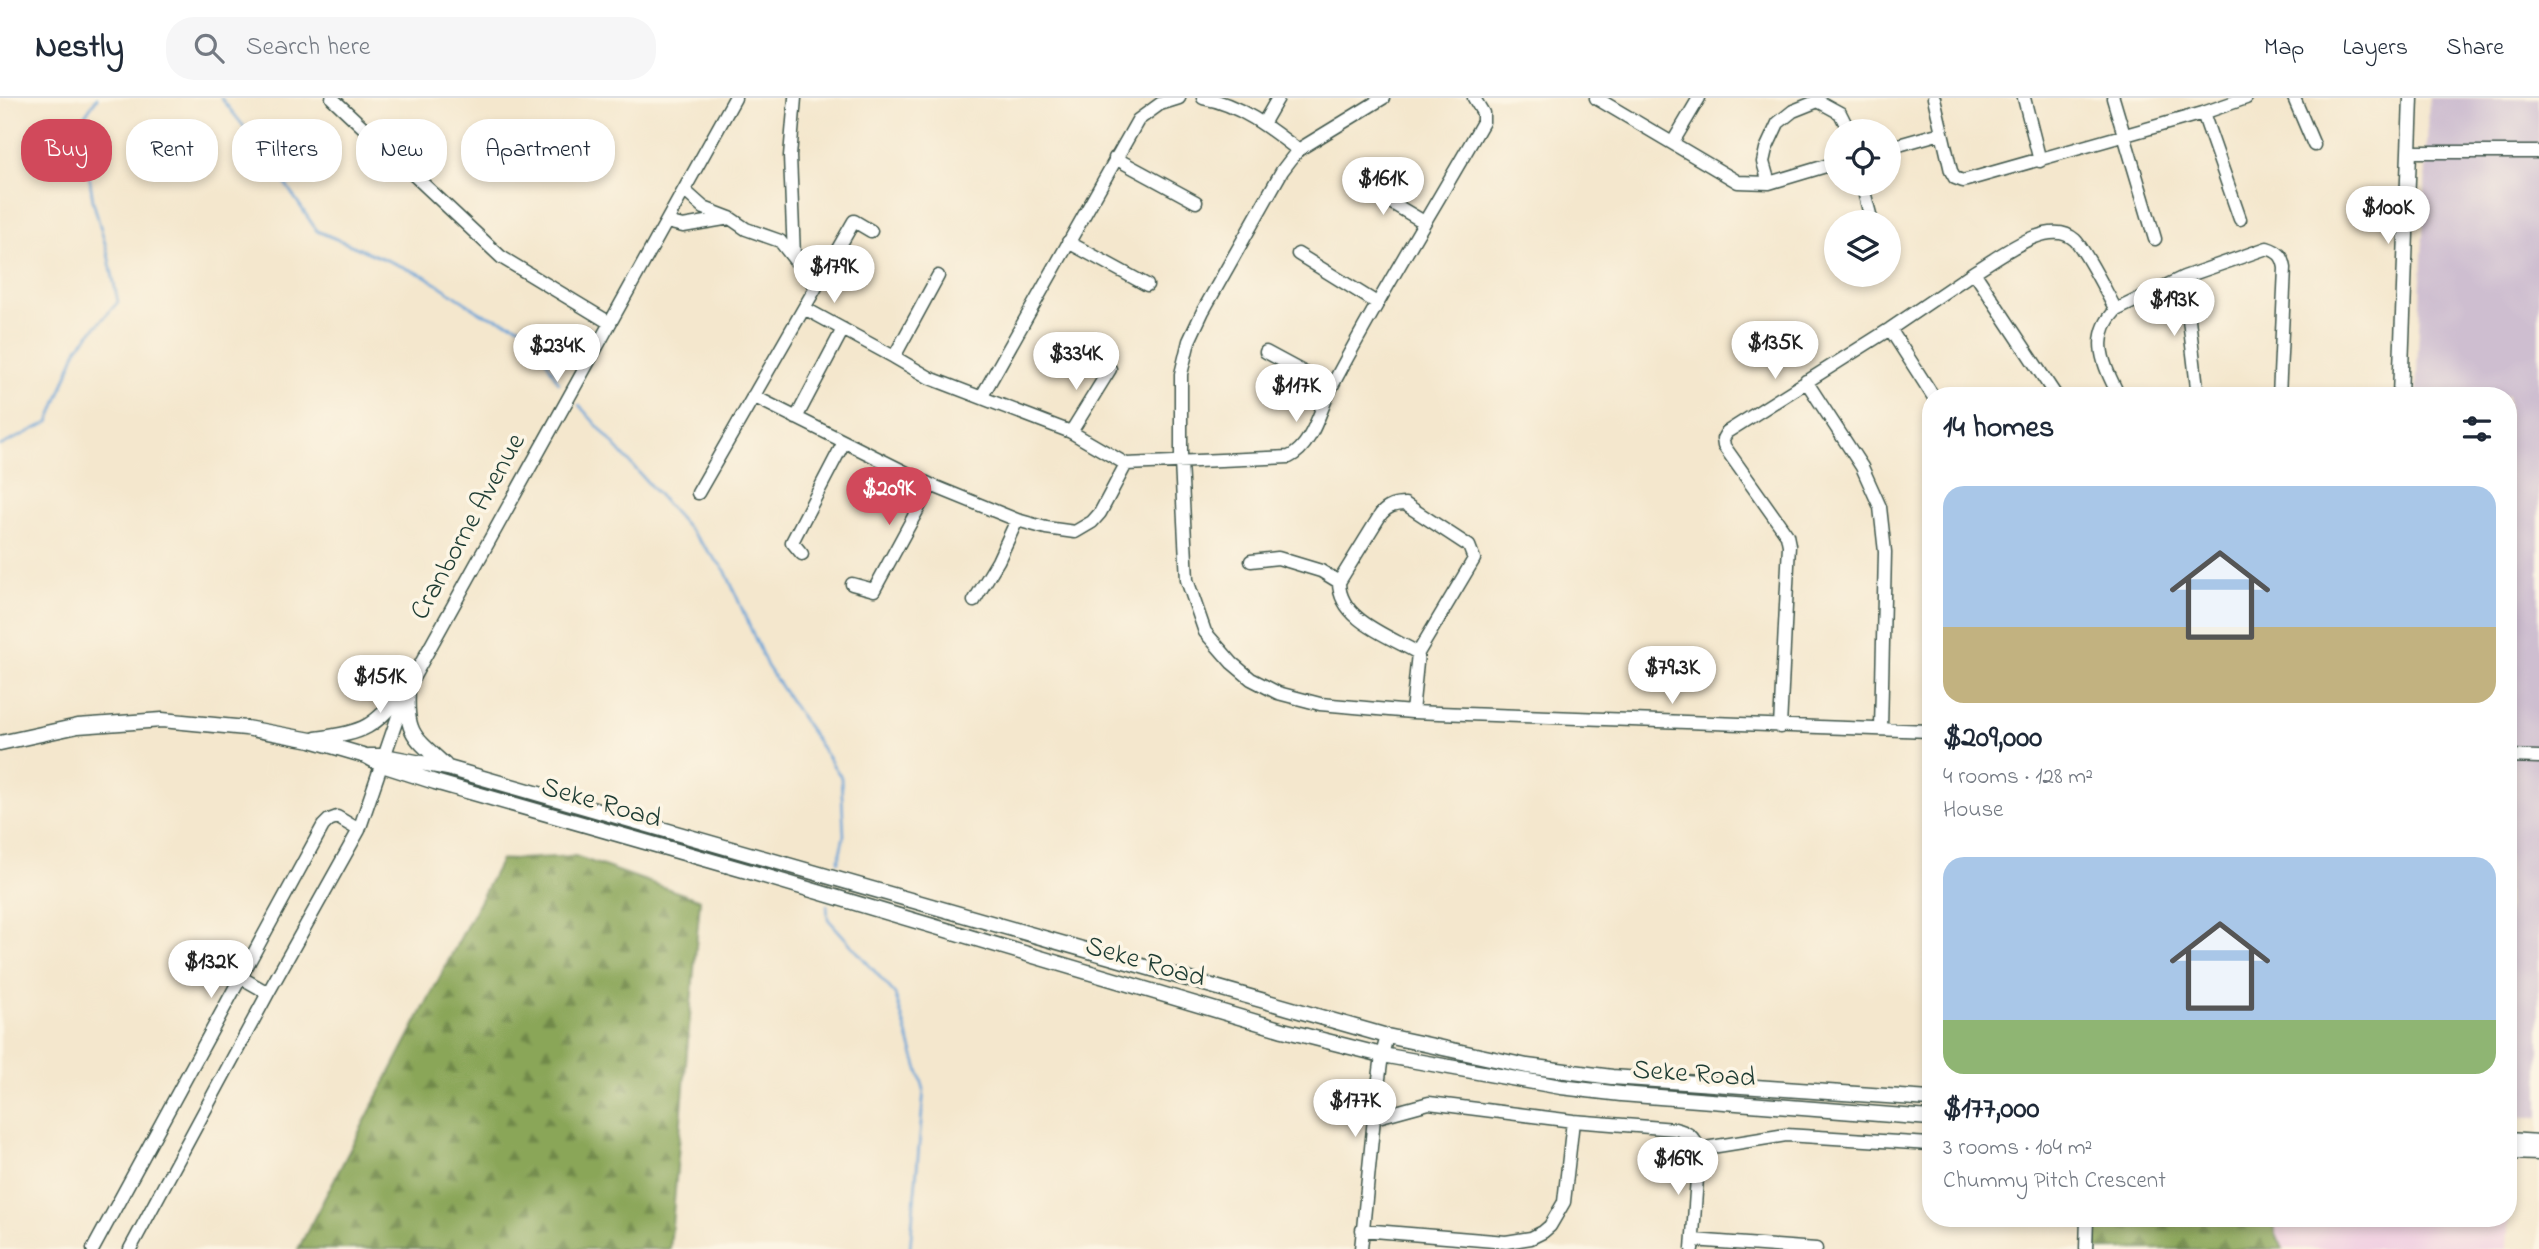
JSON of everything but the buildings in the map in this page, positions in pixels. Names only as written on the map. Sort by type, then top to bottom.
[{"type":"main road","points":[[2400,387],[2411,98]]},
{"type":"main road","points":[[312,740],[365,729],[377,721],[408,687]]},
{"type":"main road","points":[[408,687],[407,716],[411,731],[422,745],[448,768]]},
{"type":"main road","name":"Seke Road","points":[[0,743],[78,726],[162,720],[246,728],[312,740],[366,757],[448,768],[1387,1036],[1560,1071],[1922,1098]]},
{"type":"main road","name":"Seke Road","points":[[383,760],[420,778],[754,873],[1270,1026],[1382,1055],[1585,1090],[1922,1117]]},
{"type":"main road","points":[[2517,1141],[2539,1142]]},
{"type":"main road","points":[[2517,1152],[2539,1153]]},
{"type":"street","points":[[332,98],[501,257],[610,323]]},
{"type":"street","name":"Cranborne Avenue","points":[[130,1249],[359,830],[408,687],[735,98]]},
{"type":"street","points":[[794,256],[790,156],[795,98]]},
{"type":"street","points":[[982,396],[1138,120],[1160,104],[1179,98]]},
{"type":"street","points":[[1203,98],[1225,104],[1264,124],[1298,150]]},
{"type":"street","points":[[1264,124],[1278,98]]},
{"type":"street","points":[[1382,98],[1298,150],[1282,171],[1262,206],[1189,341],[1181,374],[1181,462],[1186,580],[1205,632],[1232,663],[1251,679],[1294,699],[1320,704],[1412,712],[1922,731]]},
{"type":"street","points":[[804,308],[930,378],[1071,432],[1126,464],[1278,458],[1295,454],[1303,447],[1331,387],[1377,303],[1483,121],[1483,113],[1474,98]]},
{"type":"street","points":[[1597,98],[1738,182],[1769,183],[1824,167]]},
{"type":"street","points":[[1672,142],[1699,98]]},
{"type":"street","points":[[1934,98],[1951,171],[1959,181],[2040,161],[2246,98]]},
{"type":"street","points":[[2024,98],[2040,161]]},
{"type":"street","points":[[2113,98],[2155,239]]},
{"type":"street","points":[[2203,98],[2205,112],[2240,219]]},
{"type":"street","points":[[2294,98],[2314,145]]},
{"type":"street","points":[[1769,183],[1764,156],[1778,123],[1787,114],[1818,101],[1840,113],[1843,119]]},
{"type":"street","points":[[1901,144],[1941,133]]},
{"type":"street","points":[[2409,152],[2539,152]]},
{"type":"street","points":[[1115,158],[1196,202]]},
{"type":"street","points":[[1360,184],[1424,222]]},
{"type":"street","points":[[685,191],[705,208],[730,218],[746,229],[780,241],[815,286]]},
{"type":"street","points":[[667,222],[682,226],[730,218]]},
{"type":"street","points":[[698,493],[854,221],[871,232]]},
{"type":"street","points":[[1780,727],[1789,545],[1787,535],[1724,446],[1723,439],[1727,432],[1974,272],[2043,233],[2058,231],[2077,242],[2116,310]]},
{"type":"street","points":[[1068,242],[1147,285]]},
{"type":"street","points":[[2115,387],[2099,339],[2106,320],[2116,310],[2184,277],[2267,248],[2277,251],[2284,259],[2279,387]]},
{"type":"street","points":[[1298,254],[1377,303]]},
{"type":"street","points":[[1974,272],[2050,387]]},
{"type":"street","points":[[894,357],[938,276]]},
{"type":"street","points":[[2184,277],[2197,387]]},
{"type":"street","points":[[1890,328],[1927,387]]},
{"type":"street","points":[[796,418],[843,329]]},
{"type":"street","points":[[1266,352],[1331,387]]},
{"type":"street","points":[[1071,432],[1110,369]]},
{"type":"street","points":[[1806,381],[1862,467],[1880,507],[1885,552],[1881,729]]},
{"type":"street","points":[[753,396],[931,485],[1017,520],[1046,528],[1075,532],[1092,522],[1100,513],[1126,464]]},
{"type":"street","points":[[802,554],[792,542],[844,442]]},
{"type":"street","points":[[852,584],[874,590],[931,485]]},
{"type":"street","points":[[1412,712],[1418,653],[1474,559],[1469,546],[1405,504],[1396,504],[1381,514],[1339,582],[1339,592],[1344,605],[1353,616],[1418,653]]},
{"type":"street","points":[[974,601],[998,561],[1017,520]]},
{"type":"street","points":[[1251,561],[1278,558],[1321,571],[1339,582]]},
{"type":"street","points":[[2517,756],[2539,757]]},
{"type":"street","points":[[93,1249],[323,826],[337,817],[359,830]]},
{"type":"street","points":[[242,978],[268,993]]},
{"type":"street","points":[[1361,1249],[1374,1118],[1387,1036]]},
{"type":"street","points":[[1374,1118],[1429,1103],[1573,1121],[1685,1131],[1696,1140],[1699,1149],[1693,1245],[1816,1249]]},
{"type":"street","points":[[1362,1230],[1506,1242],[1531,1238],[1543,1232],[1555,1220],[1564,1202],[1573,1121]]},
{"type":"street","points":[[1699,1149],[1786,1135],[1922,1144]]},
{"type":"street","points":[[2086,1249],[2087,1227]]},
{"type":"shaded area","points":[[2429,98],[2539,98],[2539,1117],[2517,1117],[2517,387],[2416,387]]},
{"type":"shaded area","points":[[2093,1227],[2508,1227],[2507,1249],[2091,1249]]},
{"type":"green space","points":[[575,856],[700,900],[670,1249],[298,1249],[501,860]]},
{"type":"green space","points":[[2094,1227],[2275,1227],[2283,1249],[2095,1249]]},
{"type":"waterway","points":[[0,446],[49,422],[78,347],[118,302],[93,201],[81,121],[97,98]]},
{"type":"waterway","points":[[221,98],[262,149],[317,231],[425,276],[481,313],[528,329],[559,383]]},
{"type":"waterway","points":[[579,405],[725,570],[767,666],[841,777],[844,835],[838,862]]},
{"type":"waterway","points":[[827,905],[828,919],[895,994],[924,1089],[910,1249]]}]
